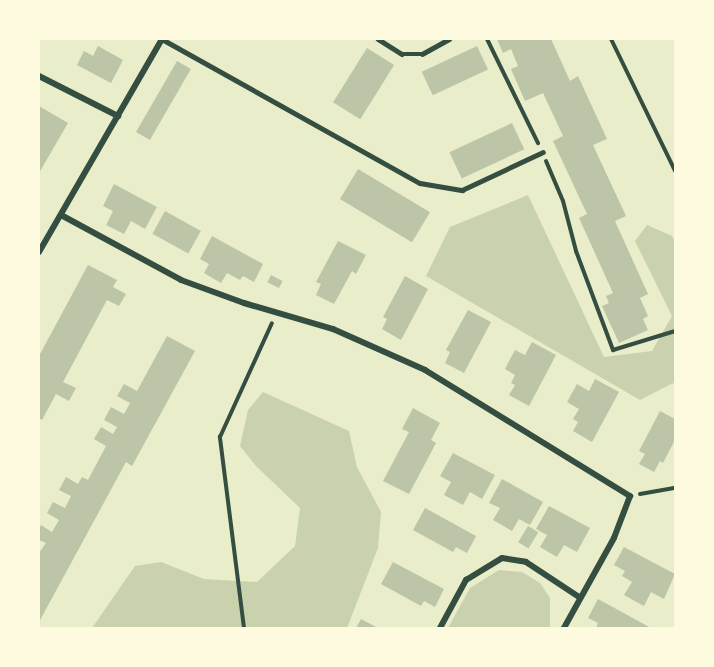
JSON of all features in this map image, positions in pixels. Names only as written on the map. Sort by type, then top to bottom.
[{"type":"street","points":[[39,252],[162,39]]},
{"type":"street","points":[[39,76],[118,116]]},
{"type":"street","points":[[61,214],[181,280],[333,329],[425,370],[540,438],[630,496],[614,538],[579,597],[564,628]]},
{"type":"street","points":[[440,628],[466,580],[502,558],[526,562],[579,597]]},
{"type":"lane","points":[[162,39],[420,183],[462,190],[543,152]]},
{"type":"lane","points":[[378,39],[402,54],[422,54],[449,39]]},
{"type":"path","points":[[487,39],[543,152],[563,201],[576,251],[613,350],[675,331]]},
{"type":"path","points":[[610,39],[675,171]]},
{"type":"path","points":[[244,628],[220,437],[277,312]]},
{"type":"path","points":[[630,496],[675,488]]},
{"type":"green space","points":[[528,195],[604,357],[652,351],[672,316],[635,241],[647,225],[672,236],[675,241],[675,388],[673,383],[640,400],[426,276],[450,227]]},
{"type":"green space","points":[[263,392],[349,431],[357,467],[381,512],[378,548],[347,628],[92,628],[135,566],[161,562],[204,579],[257,582],[295,546],[300,508],[256,466],[240,446],[248,410]]},
{"type":"green space","points":[[499,570],[522,572],[540,583],[550,598],[550,628],[448,628],[470,588]]},
{"type":"building","points":[[497,39],[551,39],[570,81],[578,76],[607,139],[593,145],[626,216],[615,221],[648,294],[640,298],[648,316],[643,319],[648,330],[619,343],[602,306],[609,303],[606,296],[613,293],[579,218],[587,214],[553,141],[563,136],[543,93],[525,101],[511,69],[518,66],[511,49],[503,53]]},
{"type":"building","points":[[98,46],[123,60],[111,83],[77,65],[84,51],[93,56]]},
{"type":"building","points":[[477,46],[488,70],[433,95],[422,72]]},
{"type":"building","points":[[367,48],[394,65],[360,119],[333,102]]},
{"type":"building","points":[[177,61],[191,69],[150,140],[136,132]]},
{"type":"building","points":[[39,106],[68,123],[39,173]]},
{"type":"building","points":[[512,123],[524,149],[462,178],[449,152]]},
{"type":"building","points":[[358,169],[430,212],[412,242],[340,199]]},
{"type":"building","points":[[114,184],[157,207],[145,229],[131,221],[124,234],[106,225],[113,211],[103,206]]},
{"type":"building","points":[[165,211],[201,231],[188,254],[152,234]]},
{"type":"building","points":[[212,236],[263,264],[254,282],[243,276],[240,280],[227,273],[221,283],[204,273],[209,264],[200,259]]},
{"type":"building","points":[[338,241],[366,255],[356,274],[352,271],[334,304],[316,295],[321,284],[316,282]]},
{"type":"building","points":[[88,265],[117,280],[113,287],[126,294],[119,306],[107,300],[63,382],[76,388],[69,401],[56,394],[42,420],[39,418],[39,356]]},
{"type":"building","points":[[271,275],[283,281],[279,288],[267,282]]},
{"type":"building","points":[[405,276],[428,289],[401,340],[382,329],[387,319],[383,317]]},
{"type":"building","points":[[468,310],[491,322],[464,373],[445,363],[450,352],[446,350]]},
{"type":"building","points":[[167,336],[195,351],[132,466],[126,462],[39,622],[39,553],[46,543],[39,540],[39,529],[41,525],[52,532],[59,520],[47,513],[53,502],[65,508],[71,496],[59,490],[66,477],[78,484],[82,477],[88,480],[106,446],[94,439],[101,427],[113,434],[117,427],[104,420],[111,407],[124,414],[130,403],[117,396],[124,384],[137,391]]},
{"type":"building","points":[[532,342],[556,355],[529,406],[509,395],[515,385],[511,383],[515,375],[505,369],[515,350],[525,355]]},
{"type":"building","points":[[595,379],[619,392],[592,442],[573,431],[578,422],[573,419],[579,409],[567,402],[577,384],[589,391]]},
{"type":"building","points":[[413,408],[440,423],[431,440],[436,443],[409,494],[383,481],[409,432],[402,429]]},
{"type":"building","points":[[660,411],[675,419],[675,440],[663,463],[660,461],[654,472],[639,464],[645,454],[639,451]]},
{"type":"building","points":[[453,453],[495,475],[482,499],[470,492],[463,505],[444,495],[451,482],[440,476]]},
{"type":"building","points":[[502,479],[543,502],[530,525],[519,519],[512,531],[493,520],[500,508],[489,503]]},
{"type":"building","points":[[549,506],[590,528],[577,552],[564,545],[557,557],[540,547],[547,535],[536,529]]},
{"type":"building","points":[[425,508],[476,536],[467,553],[456,547],[453,552],[413,530]]},
{"type":"building","points":[[528,526],[538,532],[529,548],[518,542]]},
{"type":"building","points":[[624,547],[675,574],[664,599],[651,592],[644,606],[624,595],[632,582],[622,576],[625,571],[614,565]]},
{"type":"building","points":[[393,562],[444,589],[435,607],[424,601],[421,606],[381,584]]},
{"type":"building","points":[[598,599],[651,628],[596,628],[598,623],[588,618]]},
{"type":"building","points":[[361,619],[378,628],[356,628]]}]
